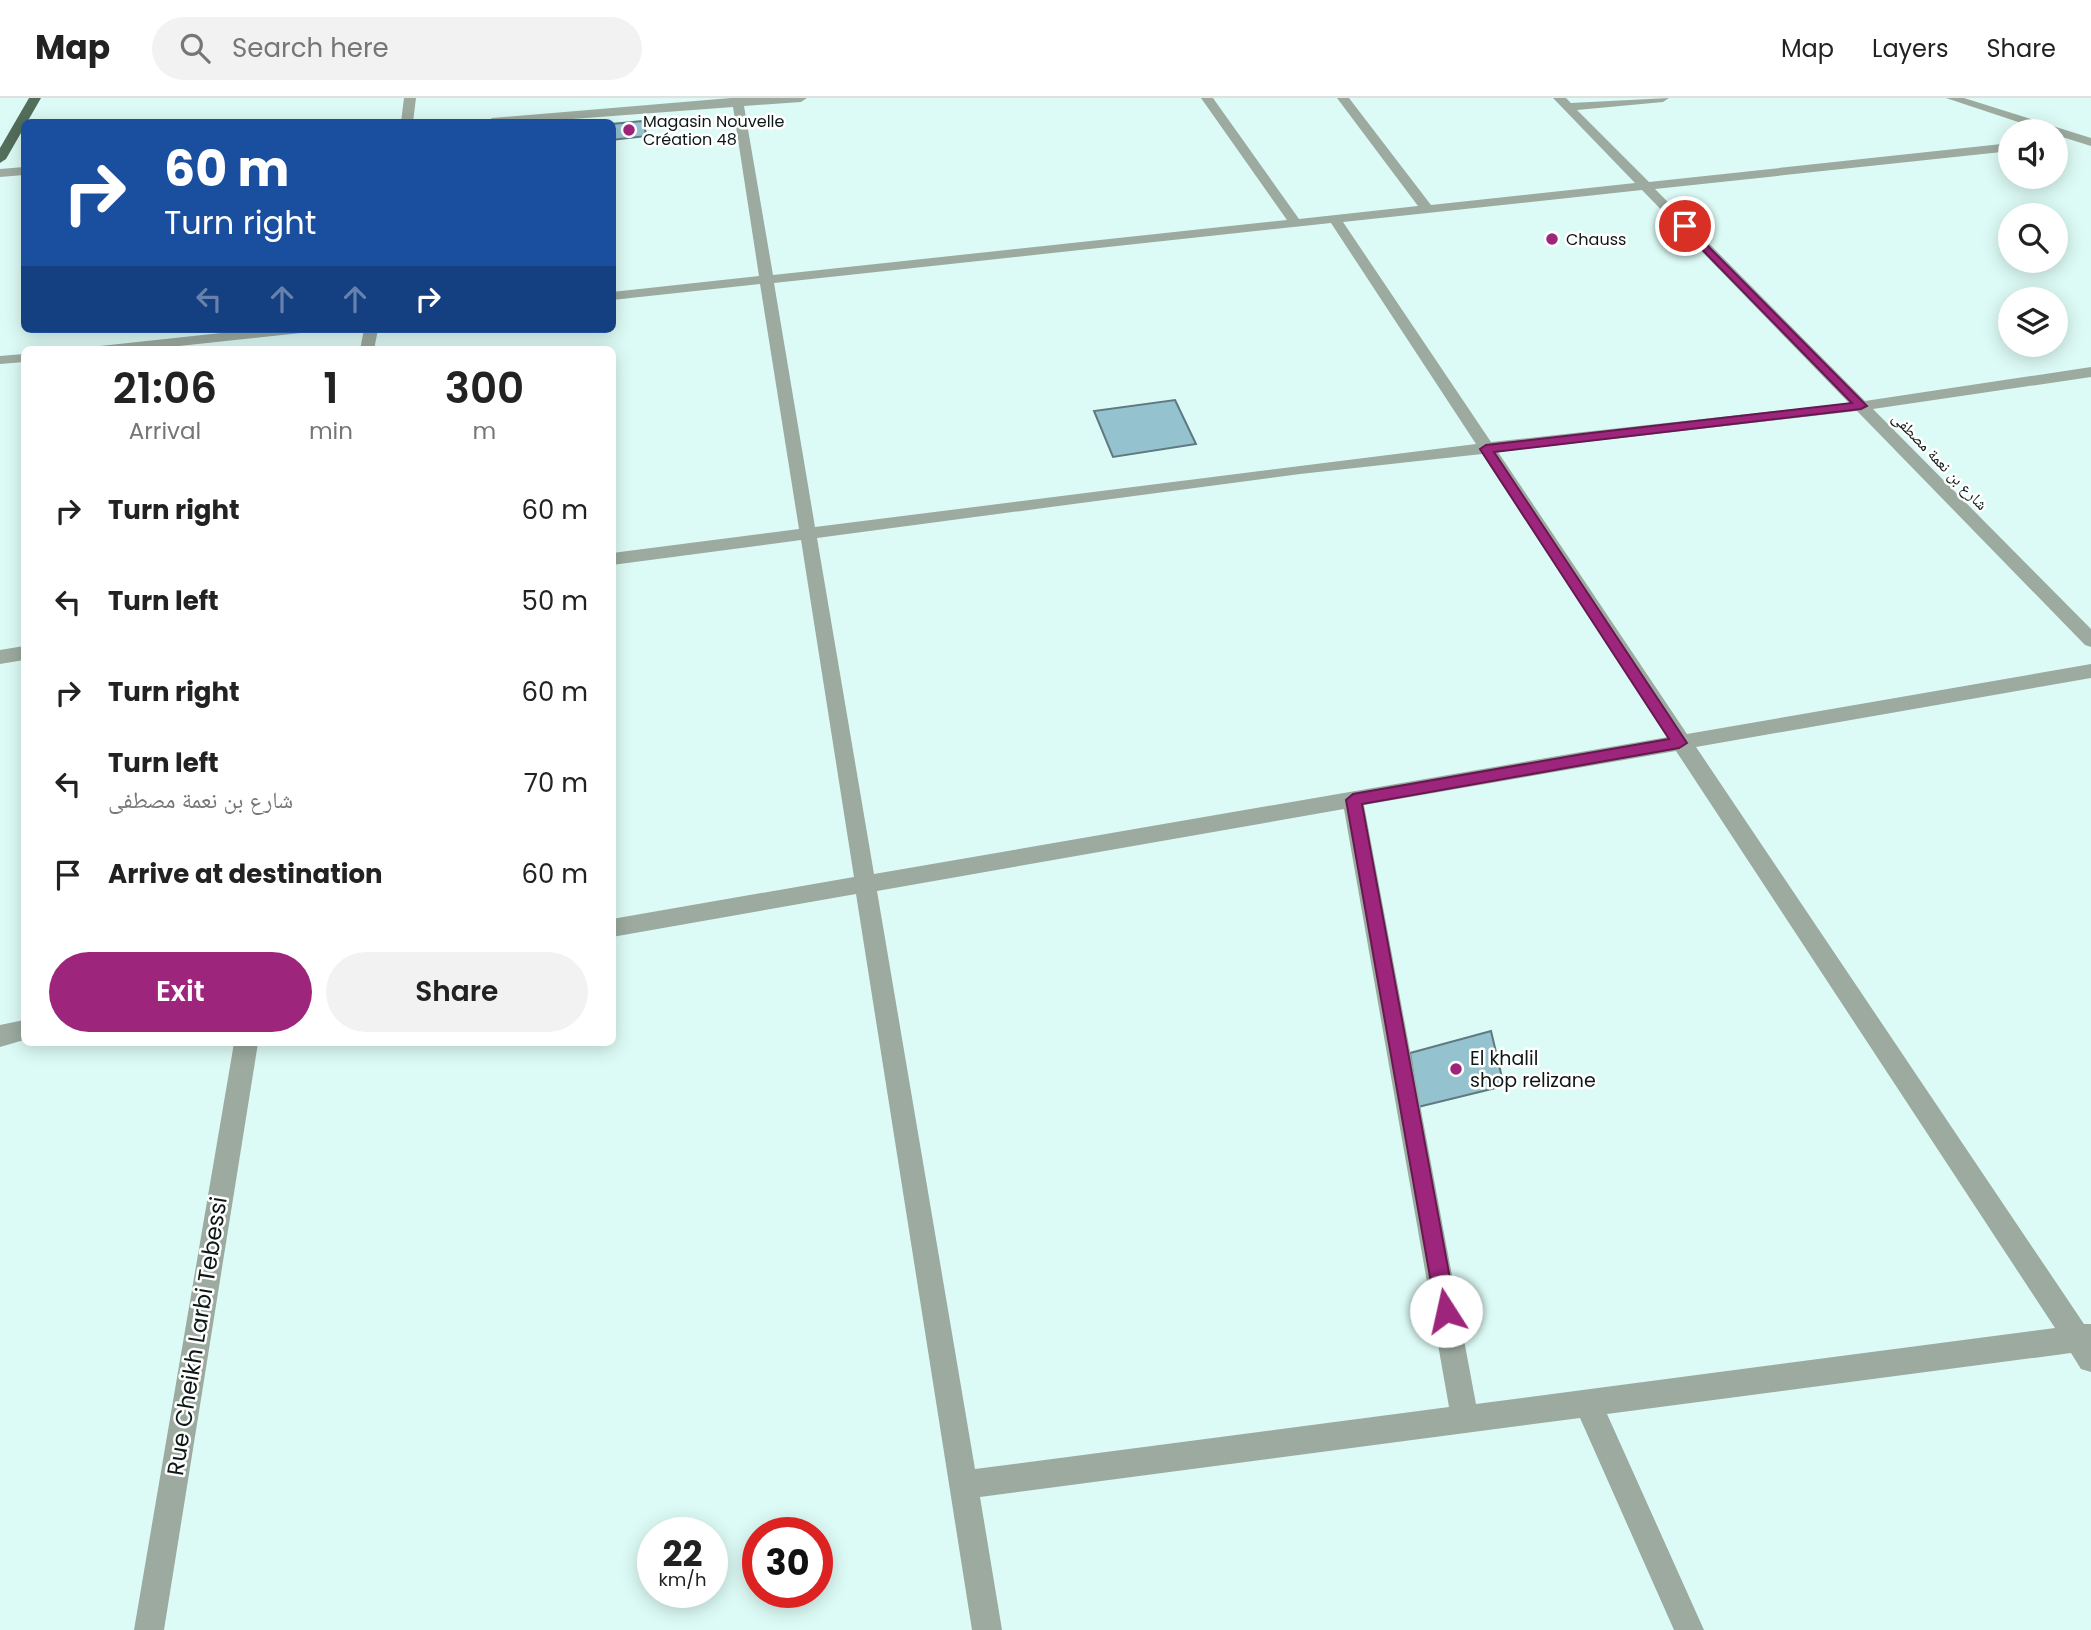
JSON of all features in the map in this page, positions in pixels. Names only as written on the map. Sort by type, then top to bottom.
[{"type":"main road","points":[[23,119],[35,98]]},
{"type":"main road","points":[[0,159],[21,122]]},
{"type":"street","points":[[407,119],[410,98]]},
{"type":"street","points":[[527,119],[801,98]]},
{"type":"street","points":[[1207,98],[1295,222]]},
{"type":"street","points":[[1343,98],[1427,209]]},
{"type":"street","points":[[1563,102],[1663,98]]},
{"type":"street","points":[[1952,98],[2088,140]]},
{"type":"street","points":[[738,101],[987,1630]]},
{"type":"street","name":"شارع بن نعمة مصطفى","points":[[1563,102],[2091,640]]},
{"type":"street","points":[[2068,141],[2088,140]]},
{"type":"street","points":[[616,296],[1998,148]]},
{"type":"street","points":[[0,173],[21,171]]},
{"type":"street","points":[[963,1485],[1465,1418],[2086,1344],[1679,743],[1334,218]]},
{"type":"street","points":[[138,346],[263,333]]},
{"type":"street","points":[[0,360],[21,358]]},
{"type":"street","points":[[616,558],[1300,469],[1861,406],[2091,372]]},
{"type":"street","points":[[0,657],[21,654]]},
{"type":"street","points":[[616,927],[2091,671]]},
{"type":"street","points":[[1353,800],[1465,1418]]},
{"type":"street","points":[[0,1036],[21,1031]]},
{"type":"street","name":"Rue Cheikh Larbi Tebessi","points":[[149,1630],[246,1046]]},
{"type":"street","points":[[1588,1403],[1689,1630]]},
{"type":"building","name":"Magasin Nouvelle Création 48","points":[[642,121],[647,136],[616,140],[616,124]]},
{"type":"building","points":[[1175,400],[1196,444],[1113,457],[1094,411]]},
{"type":"building","name":"El khalil shop relizane","points":[[1491,1031],[1504,1086],[1418,1107],[1410,1053]]},
{"type":"place","name":"Magasin Nouvelle Création 48","points":[[629,130]]},
{"type":"place","name":"Chauss","points":[[1552,239]]},
{"type":"place","name":"El khalil shop relizane","points":[[1456,1069]]},
{"type":"route","points":[[1446,1311],[1353,800],[1679,743],[1486,449],[1861,406],[1685,226]]}]
